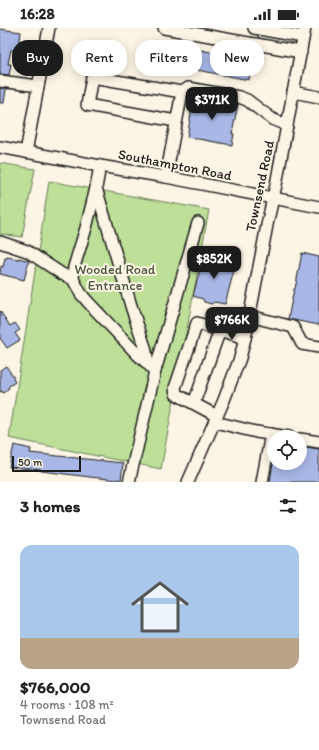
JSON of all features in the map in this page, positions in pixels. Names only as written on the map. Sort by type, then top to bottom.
[{"type":"street","points":[[26,152],[49,28]]},
{"type":"street","points":[[164,28],[179,29],[301,52]]},
{"type":"street","points":[[254,28],[304,33]]},
{"type":"street","name":"Townsend Road","points":[[188,482],[216,419],[245,338],[304,33]]},
{"type":"street","points":[[176,121],[87,105],[92,77],[182,92],[188,88],[239,97],[247,100],[272,118],[287,125]]},
{"type":"street","points":[[0,81],[38,86]]},
{"type":"street","points":[[166,177],[182,92]]},
{"type":"street","points":[[293,92],[319,97]]},
{"type":"street","name":"Southampton Road","points":[[0,147],[166,177],[319,207]]},
{"type":"street","points":[[100,166],[86,228],[74,267],[73,279],[81,294],[88,302],[152,368]]},
{"type":"street","points":[[96,188],[132,309],[152,368]]},
{"type":"street","points":[[129,482],[152,368],[198,223]]},
{"type":"street","points":[[0,242],[27,251],[62,274],[73,279]]},
{"type":"street","points":[[250,316],[293,327],[302,344],[319,347]]},
{"type":"street","points":[[245,338],[196,323],[175,388],[176,394],[194,403],[216,419],[256,432],[267,433]]},
{"type":"street","points":[[194,403],[220,330]]},
{"type":"street","points":[[307,440],[319,442]]},
{"type":"street","points":[[262,482],[267,455]]},
{"type":"green space","points":[[0,163],[35,169],[22,237],[0,234]]},
{"type":"green space","name":"Wooded Road Entrance","points":[[49,181],[209,210],[161,469],[9,438]]},
{"type":"building","points":[[0,29],[21,32],[20,40],[12,40],[12,50],[8,64],[11,64],[9,75],[0,74]]},
{"type":"building","points":[[202,50],[210,52],[210,72],[202,71]]},
{"type":"building","points":[[228,76],[250,76],[249,80]]},
{"type":"building","points":[[0,88],[6,89],[4,103],[0,103]]},
{"type":"building","points":[[194,96],[238,104],[232,134],[234,134],[232,145],[187,137]]},
{"type":"building","points":[[302,253],[319,257],[319,325],[288,319]]},
{"type":"building","points":[[204,254],[236,263],[225,304],[214,302],[212,304],[204,302],[203,299],[193,296]]},
{"type":"building","points":[[7,257],[29,261],[24,280],[0,274],[1,266],[3,267],[5,258]]},
{"type":"building","points":[[0,311],[10,326],[15,323],[20,330],[15,333],[20,340],[7,348],[0,338]]},
{"type":"building","points":[[6,366],[15,382],[3,393],[2,391],[0,392],[0,370]]},
{"type":"building","points":[[14,445],[31,449],[30,453],[123,463],[121,480],[9,467]]},
{"type":"building","points":[[307,447],[319,449],[319,482],[270,482],[272,470],[307,470]]}]
